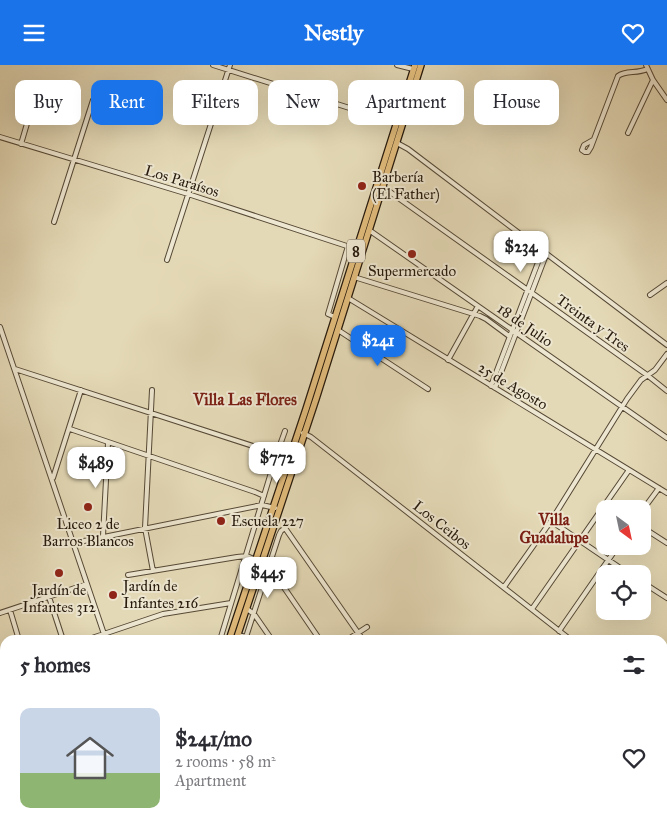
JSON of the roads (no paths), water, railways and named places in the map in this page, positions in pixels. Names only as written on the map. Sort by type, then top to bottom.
[{"type":"highway","name":"8","points":[[416,80],[421,65]]},
{"type":"highway","name":"8","points":[[411,80],[414,67]]},
{"type":"highway","name":"8","points":[[231,635],[259,561],[338,330],[397,143],[400,125]]},
{"type":"highway","name":"8","points":[[276,509],[290,457],[302,433],[356,249],[400,125]]},
{"type":"highway","name":"8","points":[[238,635],[247,609],[259,561]]},
{"type":"street","points":[[213,65],[230,67],[348,107]]},
{"type":"street","points":[[397,65],[414,67]]},
{"type":"street","points":[[167,259],[230,67]]},
{"type":"street","points":[[593,140],[618,76],[623,73],[637,73],[646,67],[667,100]]},
{"type":"street","points":[[628,133],[653,80]]},
{"type":"street","points":[[54,221],[91,103]]},
{"type":"street","points":[[21,144],[27,125]]},
{"type":"street","name":"Los Paraísos","points":[[0,137],[188,194],[356,249]]},
{"type":"street","points":[[397,143],[408,149],[667,345]]},
{"type":"street","name":"Treinta y Tres","points":[[383,187],[648,375],[667,391]]},
{"type":"street","name":"18 de Julio","points":[[369,231],[667,438]]},
{"type":"street","points":[[335,317],[328,314],[348,246]]},
{"type":"street","points":[[491,386],[511,329],[542,252]]},
{"type":"street","points":[[495,389],[546,255]]},
{"type":"street","points":[[354,277],[486,319],[509,336]]},
{"type":"street","points":[[650,295],[667,283]]},
{"type":"street","name":"25 de Agosto","points":[[348,297],[667,493]]},
{"type":"street","points":[[448,360],[478,306]]},
{"type":"street","points":[[0,327],[104,634]]},
{"type":"street","points":[[338,330],[428,389]]},
{"type":"street","points":[[504,587],[550,521],[641,380],[655,370],[667,354]]},
{"type":"street","points":[[15,369],[290,457]]},
{"type":"street","points":[[52,479],[70,429],[81,389]]},
{"type":"street","points":[[152,390],[145,528],[153,571]]},
{"type":"street","points":[[70,429],[264,496]]},
{"type":"street","points":[[276,453],[285,431]]},
{"type":"street","name":"Los Ceibos","points":[[302,433],[564,635]]},
{"type":"street","points":[[103,536],[108,443]]},
{"type":"street","points":[[221,635],[273,466]]},
{"type":"street","points":[[532,609],[629,470]]},
{"type":"street","points":[[650,500],[659,488]]},
{"type":"street","points":[[74,543],[262,505],[276,509]]},
{"type":"street","points":[[550,521],[614,565]]},
{"type":"street","points":[[246,635],[279,535],[286,528],[358,633]]},
{"type":"street","points":[[651,533],[667,543]]},
{"type":"street","points":[[559,631],[612,555]]},
{"type":"street","points":[[128,575],[246,556],[270,567],[317,635]]},
{"type":"street","points":[[0,613],[87,584]]},
{"type":"street","points":[[651,588],[667,598]]},
{"type":"street","points":[[49,597],[61,635]]},
{"type":"street","points":[[101,635],[163,614],[231,603]]},
{"type":"street","points":[[247,609],[254,614],[269,635]]},
{"type":"street","points":[[10,610],[18,635]]},
{"type":"street","points":[[355,635],[367,627]]},
{"type":"place","name":"Barbería (El Father)","points":[[362,186]]},
{"type":"place","name":"Supermercado","points":[[412,254]]},
{"type":"place","name":"Liceo 2 de Barros Blancos","points":[[88,507]]},
{"type":"place","name":"Escuela 227","points":[[221,521]]},
{"type":"place","name":"Jardín de Infantes 312","points":[[59,573]]},
{"type":"place","name":"Jardín de Infantes 216","points":[[113,595]]},
{"type":"district","name":"Villa Las Flores","points":[[245,399]]},
{"type":"district","name":"Villa Guadalupe","points":[[554,528]]}]
